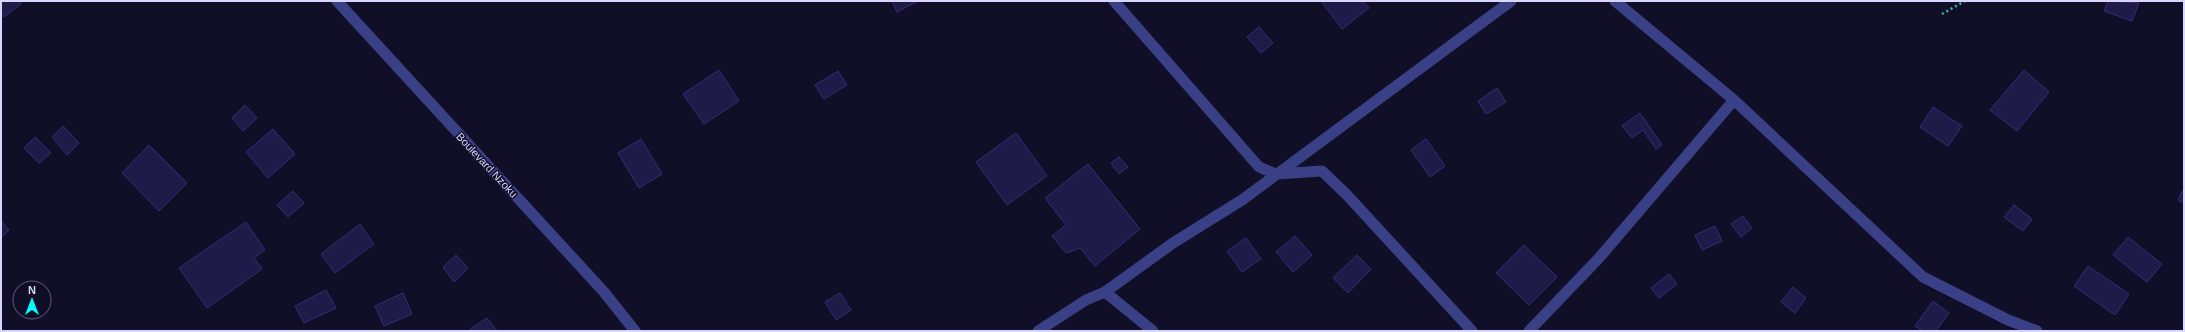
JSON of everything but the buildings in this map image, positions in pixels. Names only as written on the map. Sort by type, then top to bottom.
[{"type":"street","name":"Boulevard Nzoku","points":[[337,1],[604,292],[635,331]]},
{"type":"street","points":[[1114,1],[1259,167],[1276,174],[1322,171],[1347,195],[1472,331]]},
{"type":"street","points":[[1038,331],[1086,300],[1105,292],[1173,243],[1242,200],[1511,1]]},
{"type":"street","points":[[1614,1],[1734,100],[1923,277],[2008,320],[2037,331]]},
{"type":"street","points":[[1530,331],[1599,258],[1734,100]]},
{"type":"street","points":[[1105,292],[1153,331]]},
{"type":"path","points":[[1942,14],[1965,1]]}]
